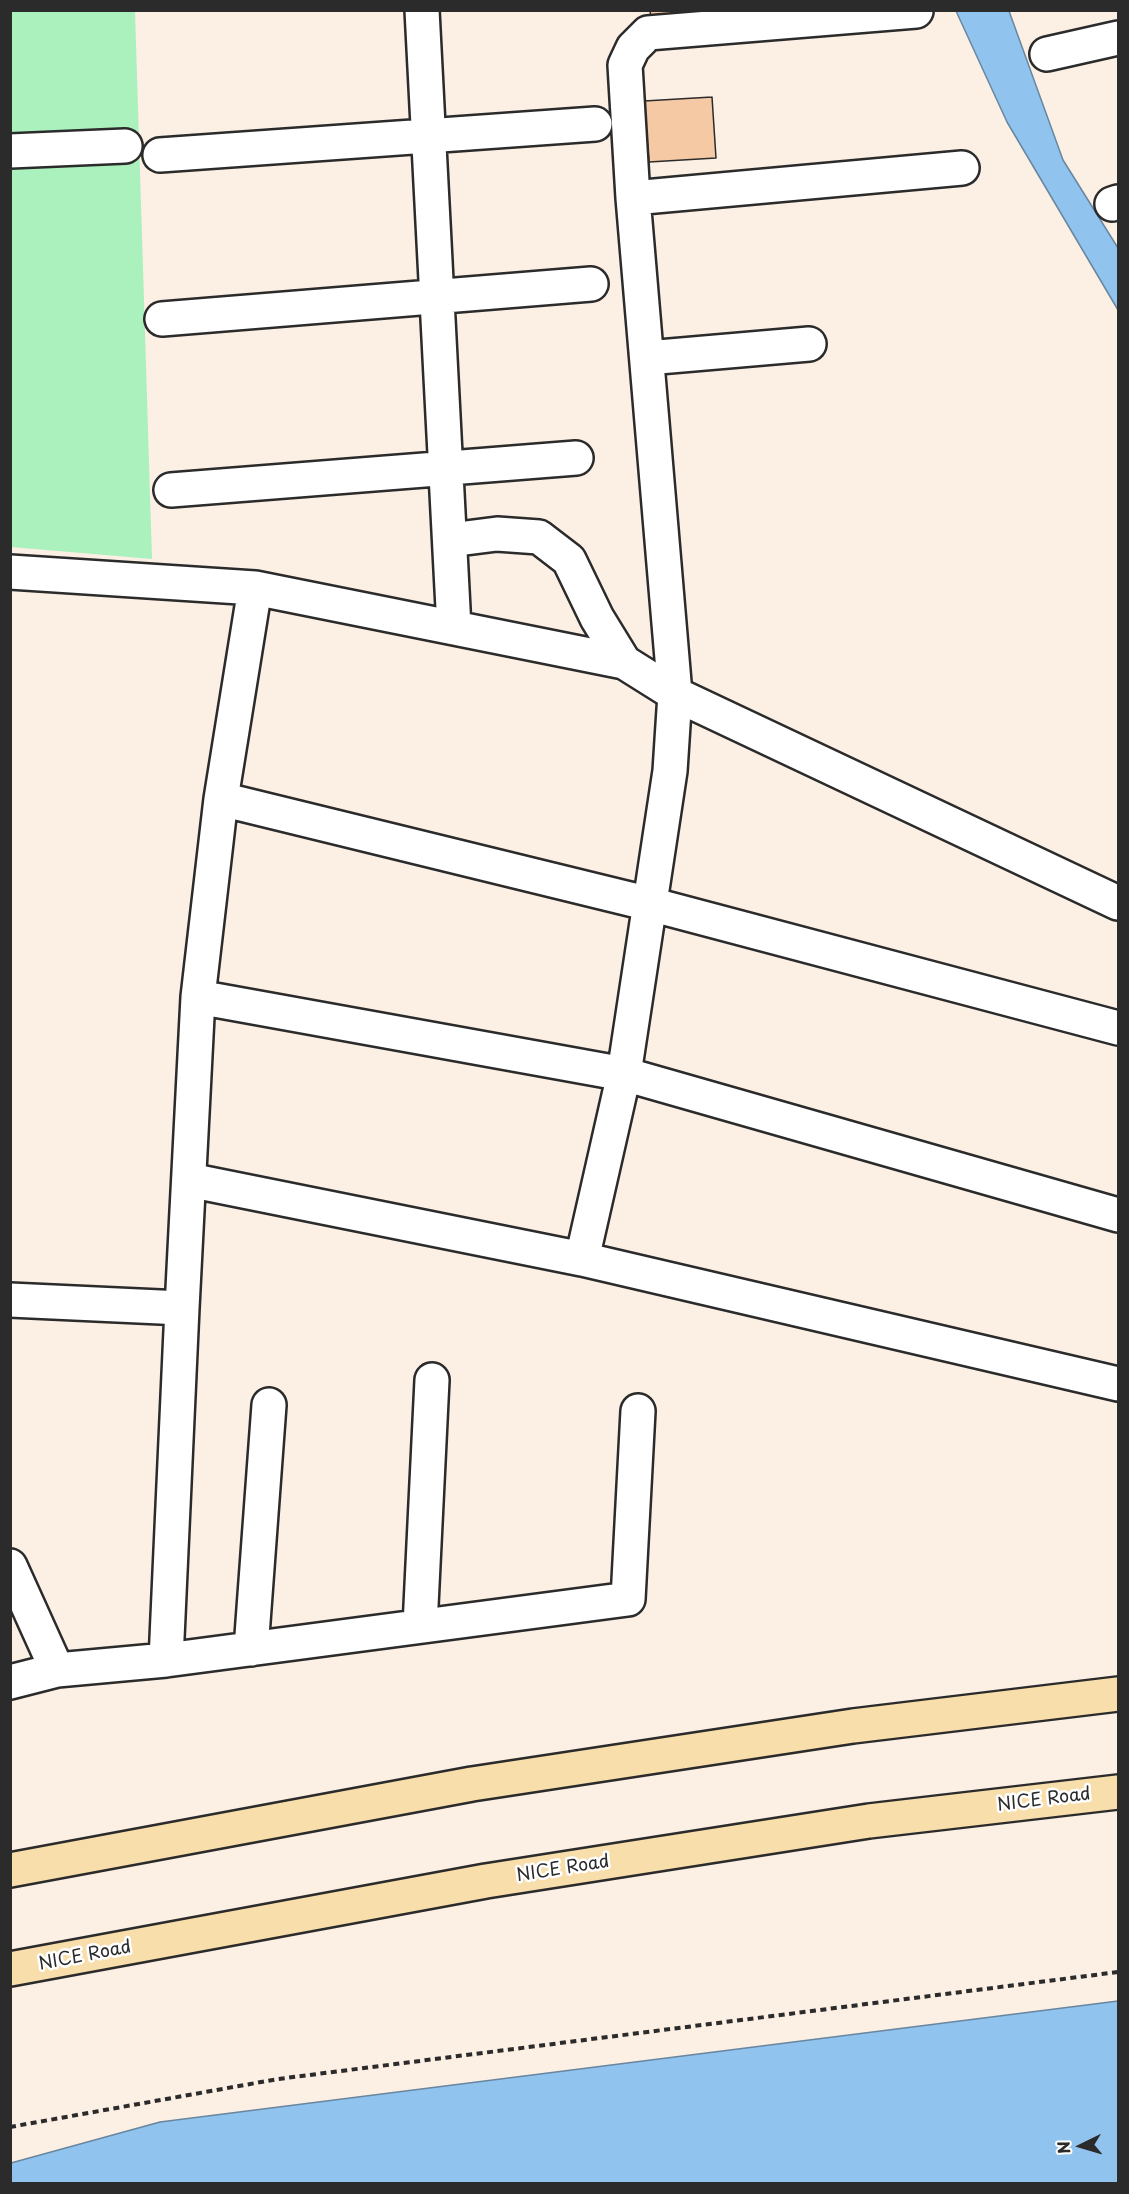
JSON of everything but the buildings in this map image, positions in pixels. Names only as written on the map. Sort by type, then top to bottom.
[{"type":"highway","points":[[10,1870],[472,1785],[853,1726],[1119,1694]]},
{"type":"highway","name":"NICE Road","points":[[10,1970],[486,1881],[869,1821],[1119,1792]]},
{"type":"street","points":[[422,10],[454,628]]},
{"type":"street","points":[[582,1259],[624,1074],[670,771],[675,694],[633,198],[625,65],[633,48],[648,33],[916,11]]},
{"type":"street","points":[[1047,54],[1119,38]]},
{"type":"street","points":[[160,155],[595,124]]},
{"type":"street","points":[[10,152],[125,146]]},
{"type":"street","points":[[633,198],[962,168]]},
{"type":"street","points":[[162,319],[591,284]]},
{"type":"street","points":[[647,358],[809,344]]},
{"type":"street","points":[[171,490],[576,458]]},
{"type":"street","points":[[450,540],[497,534],[539,537],[569,560],[597,618],[624,662]]},
{"type":"street","points":[[10,572],[255,588],[624,662],[675,694],[1119,903]]},
{"type":"street","points":[[166,1660],[198,997],[221,799],[255,588]]},
{"type":"street","points":[[221,799],[650,904],[1119,1028]]},
{"type":"street","points":[[198,997],[624,1074],[1119,1215]]},
{"type":"street","points":[[189,1180],[582,1259],[1119,1384]]},
{"type":"street","points":[[10,1300],[182,1308]]},
{"type":"street","points":[[420,1626],[432,1380]]},
{"type":"street","points":[[251,1649],[269,1405]]},
{"type":"street","points":[[10,1682],[57,1670],[166,1660],[628,1599],[638,1411]]},
{"type":"street","points":[[10,1566],[57,1670]]},
{"type":"path","points":[[10,2127],[278,2079],[1119,1972]]},
{"type":"green space","points":[[10,11],[135,11],[152,559],[11,547]]},
{"type":"water","points":[[956,11],[1009,11],[1063,160],[1118,248],[1118,310],[1007,122]]},
{"type":"water","points":[[1118,2001],[1118,2183],[11,2183],[11,2163],[160,2122]]}]
